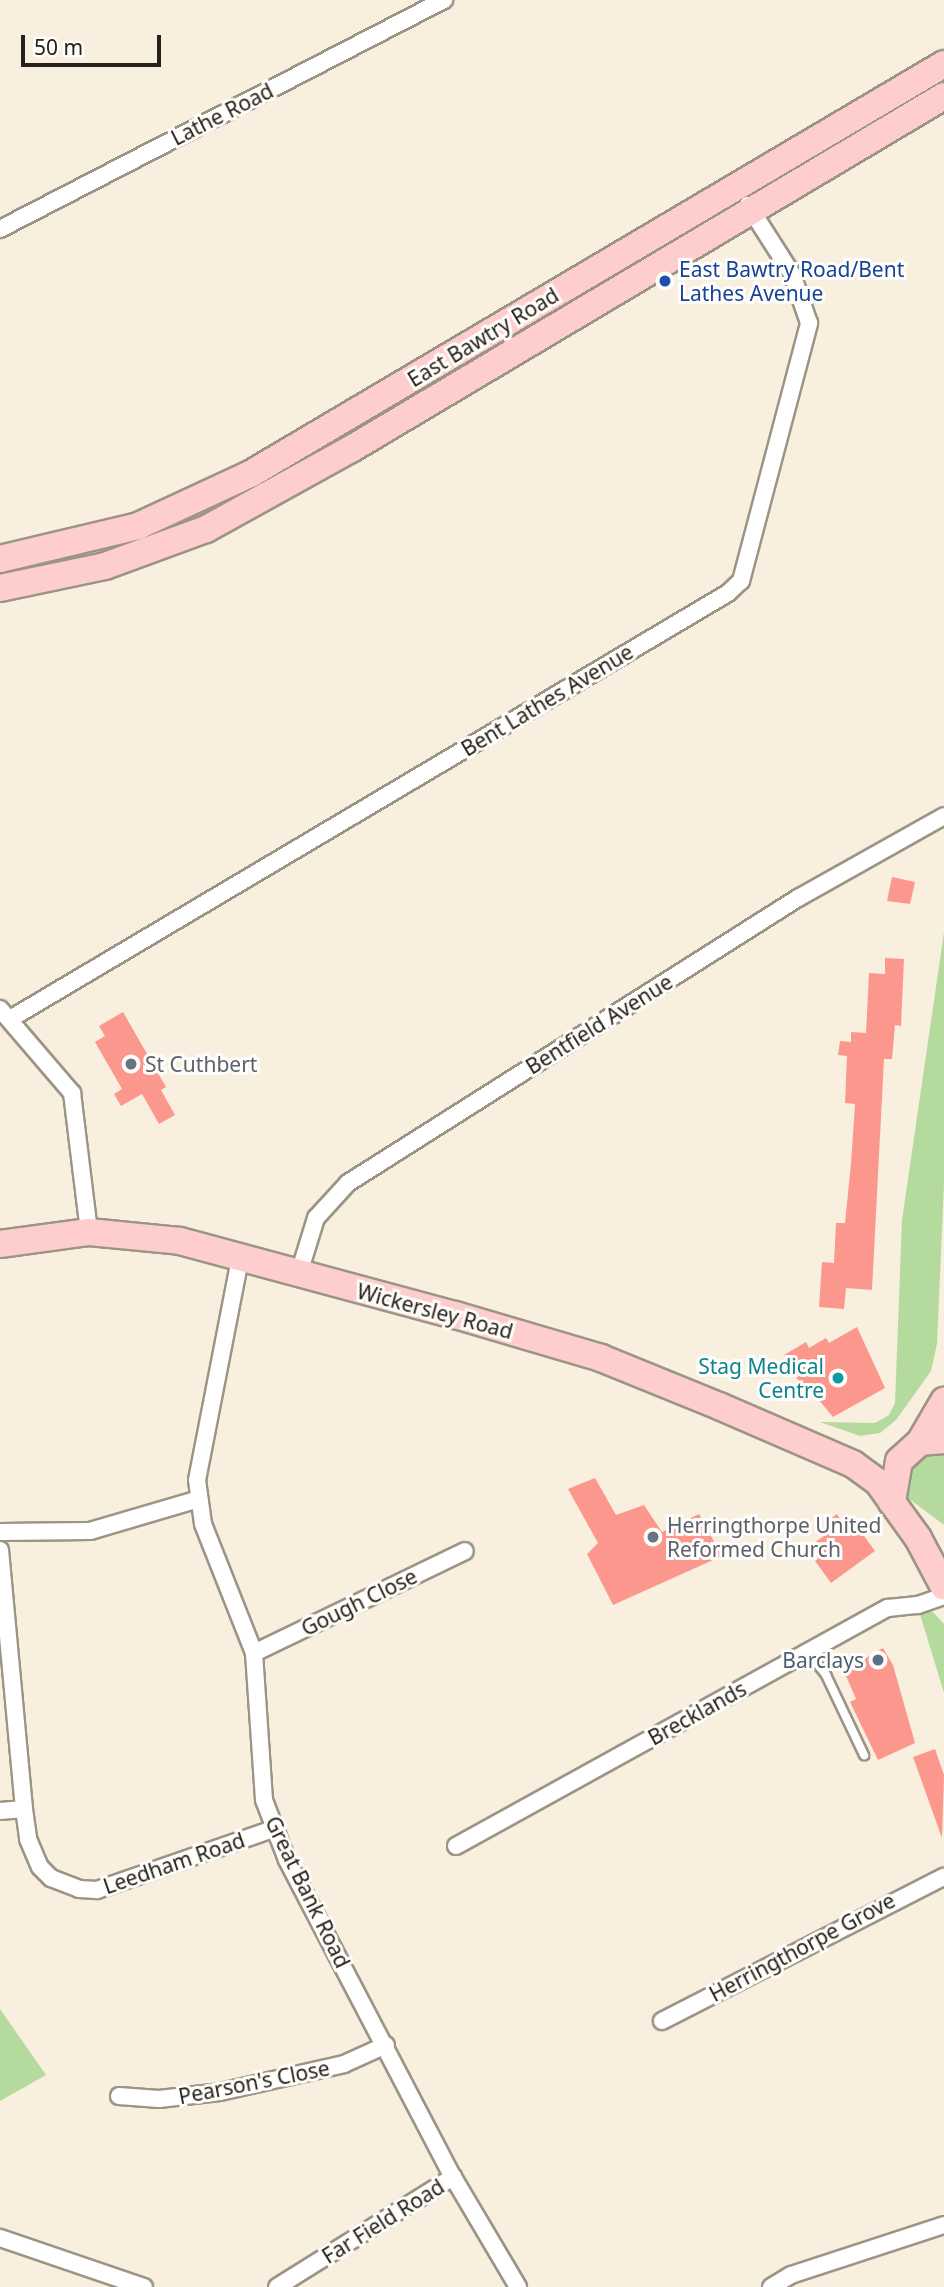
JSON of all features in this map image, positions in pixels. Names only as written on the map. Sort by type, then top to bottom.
[{"type":"main road","name":"East Bawtry Road","points":[[0,559],[138,526],[252,473],[734,184],[944,64]]},
{"type":"main road","name":"East Bawtry Road","points":[[0,588],[105,566],[206,529],[351,449],[750,208],[944,96]]},
{"type":"main road","name":"Wickersley Road","points":[[0,1244],[89,1232],[180,1241],[601,1358],[853,1464],[878,1482],[918,1538],[944,1587]]},
{"type":"main road","points":[[892,1502],[894,1473],[925,1443],[944,1401]]},
{"type":"main road","points":[[853,1464],[886,1459],[925,1443]]},
{"type":"street","name":"Lathe Road","points":[[0,229],[444,0]]},
{"type":"street","name":"Bent Lathes Avenue","points":[[5,1014],[716,600],[741,581],[808,323],[797,282],[734,184]]},
{"type":"street","name":"Bentfield Avenue","points":[[299,1273],[316,1218],[348,1183],[798,898],[944,817]]},
{"type":"street","points":[[5,1014],[72,1093],[89,1232]]},
{"type":"street","name":"Great Bank Road","points":[[240,1259],[199,1459],[199,1499],[203,1524],[254,1653],[260,1776],[273,1829],[453,2177],[518,2287]]},
{"type":"street","points":[[0,1532],[90,1531],[199,1499]]},
{"type":"street","name":"Leedham Road","points":[[0,1550],[24,1809],[28,1839],[40,1867],[51,1878],[79,1889],[96,1889],[273,1829]]},
{"type":"street","name":"Gough Close","points":[[254,1653],[465,1551]]},
{"type":"street","name":"Brecklands","points":[[456,1846],[888,1608],[918,1605],[944,1596]]},
{"type":"street","points":[[0,1811],[24,1809]]},
{"type":"street","name":"Herringthorpe Grove","points":[[662,2021],[944,1877]]},
{"type":"street","name":"Pearson's Close","points":[[119,2096],[189,2097],[244,2088],[344,2064],[386,2045]]},
{"type":"street","name":"Far Field Road","points":[[277,2287],[453,2177]]},
{"type":"street","points":[[771,2287],[791,2274],[944,2225]]},
{"type":"street","points":[[0,2238],[144,2287]]},
{"type":"lane","points":[[807,1652],[826,1675],[864,1755]]},
{"type":"green space","points":[[944,932],[944,1184],[937,1344],[931,1371],[896,1420],[880,1433],[860,1436],[820,1422],[875,1423],[889,1415],[895,1403],[902,1220]]},
{"type":"green space","points":[[944,1450],[944,1525],[908,1498],[905,1489],[917,1461]]},
{"type":"green space","points":[[919,1611],[933,1612],[944,1624],[944,1693]]},
{"type":"green space","points":[[0,2009],[46,2075],[0,2101]]},
{"type":"building","points":[[892,877],[915,882],[910,904],[887,901]]},
{"type":"building","points":[[885,958],[904,959],[901,1026],[895,1025],[892,1059],[884,1059],[872,1290],[846,1288],[844,1309],[819,1307],[822,1262],[834,1263],[836,1223],[845,1223],[851,1164],[855,1104],[845,1103],[847,1056],[838,1055],[840,1041],[851,1042],[851,1032],[866,1033],[869,973],[885,974]]},
{"type":"building","name":"St Cuthbert","points":[[123,1012],[166,1087],[161,1090],[175,1115],[159,1124],[142,1094],[121,1106],[114,1094],[122,1089],[95,1042],[105,1036],[99,1026]]},
{"type":"building","name":"Stag Medical Centre","points":[[857,1327],[885,1388],[833,1417],[809,1388],[804,1391],[784,1355],[806,1342],[809,1348],[826,1338],[829,1343]]},
{"type":"building","name":"Herringthorpe United Reformed Church","points":[[595,1478],[616,1515],[644,1505],[662,1532],[699,1514],[722,1556],[613,1605],[587,1554],[598,1543],[568,1489]]},
{"type":"building","points":[[837,1514],[843,1524],[851,1518],[875,1551],[831,1583],[815,1561],[823,1555],[814,1543],[831,1531],[825,1523]]},
{"type":"building","points":[[883,1648],[893,1665],[915,1743],[878,1760],[850,1702],[856,1699],[844,1671]]},
{"type":"building","points":[[935,1749],[944,1775],[942,1838],[913,1757]]},
{"type":"place","name":"East Bawtry Road/Bent Lathes Avenue","points":[[665,281]]},
{"type":"place","name":"St Cuthbert","points":[[131,1064]]},
{"type":"place","name":"Stag Medical Centre","points":[[838,1378]]},
{"type":"place","name":"Herringthorpe United Reformed Church","points":[[653,1537]]},
{"type":"place","name":"Barclays","points":[[878,1660]]}]
